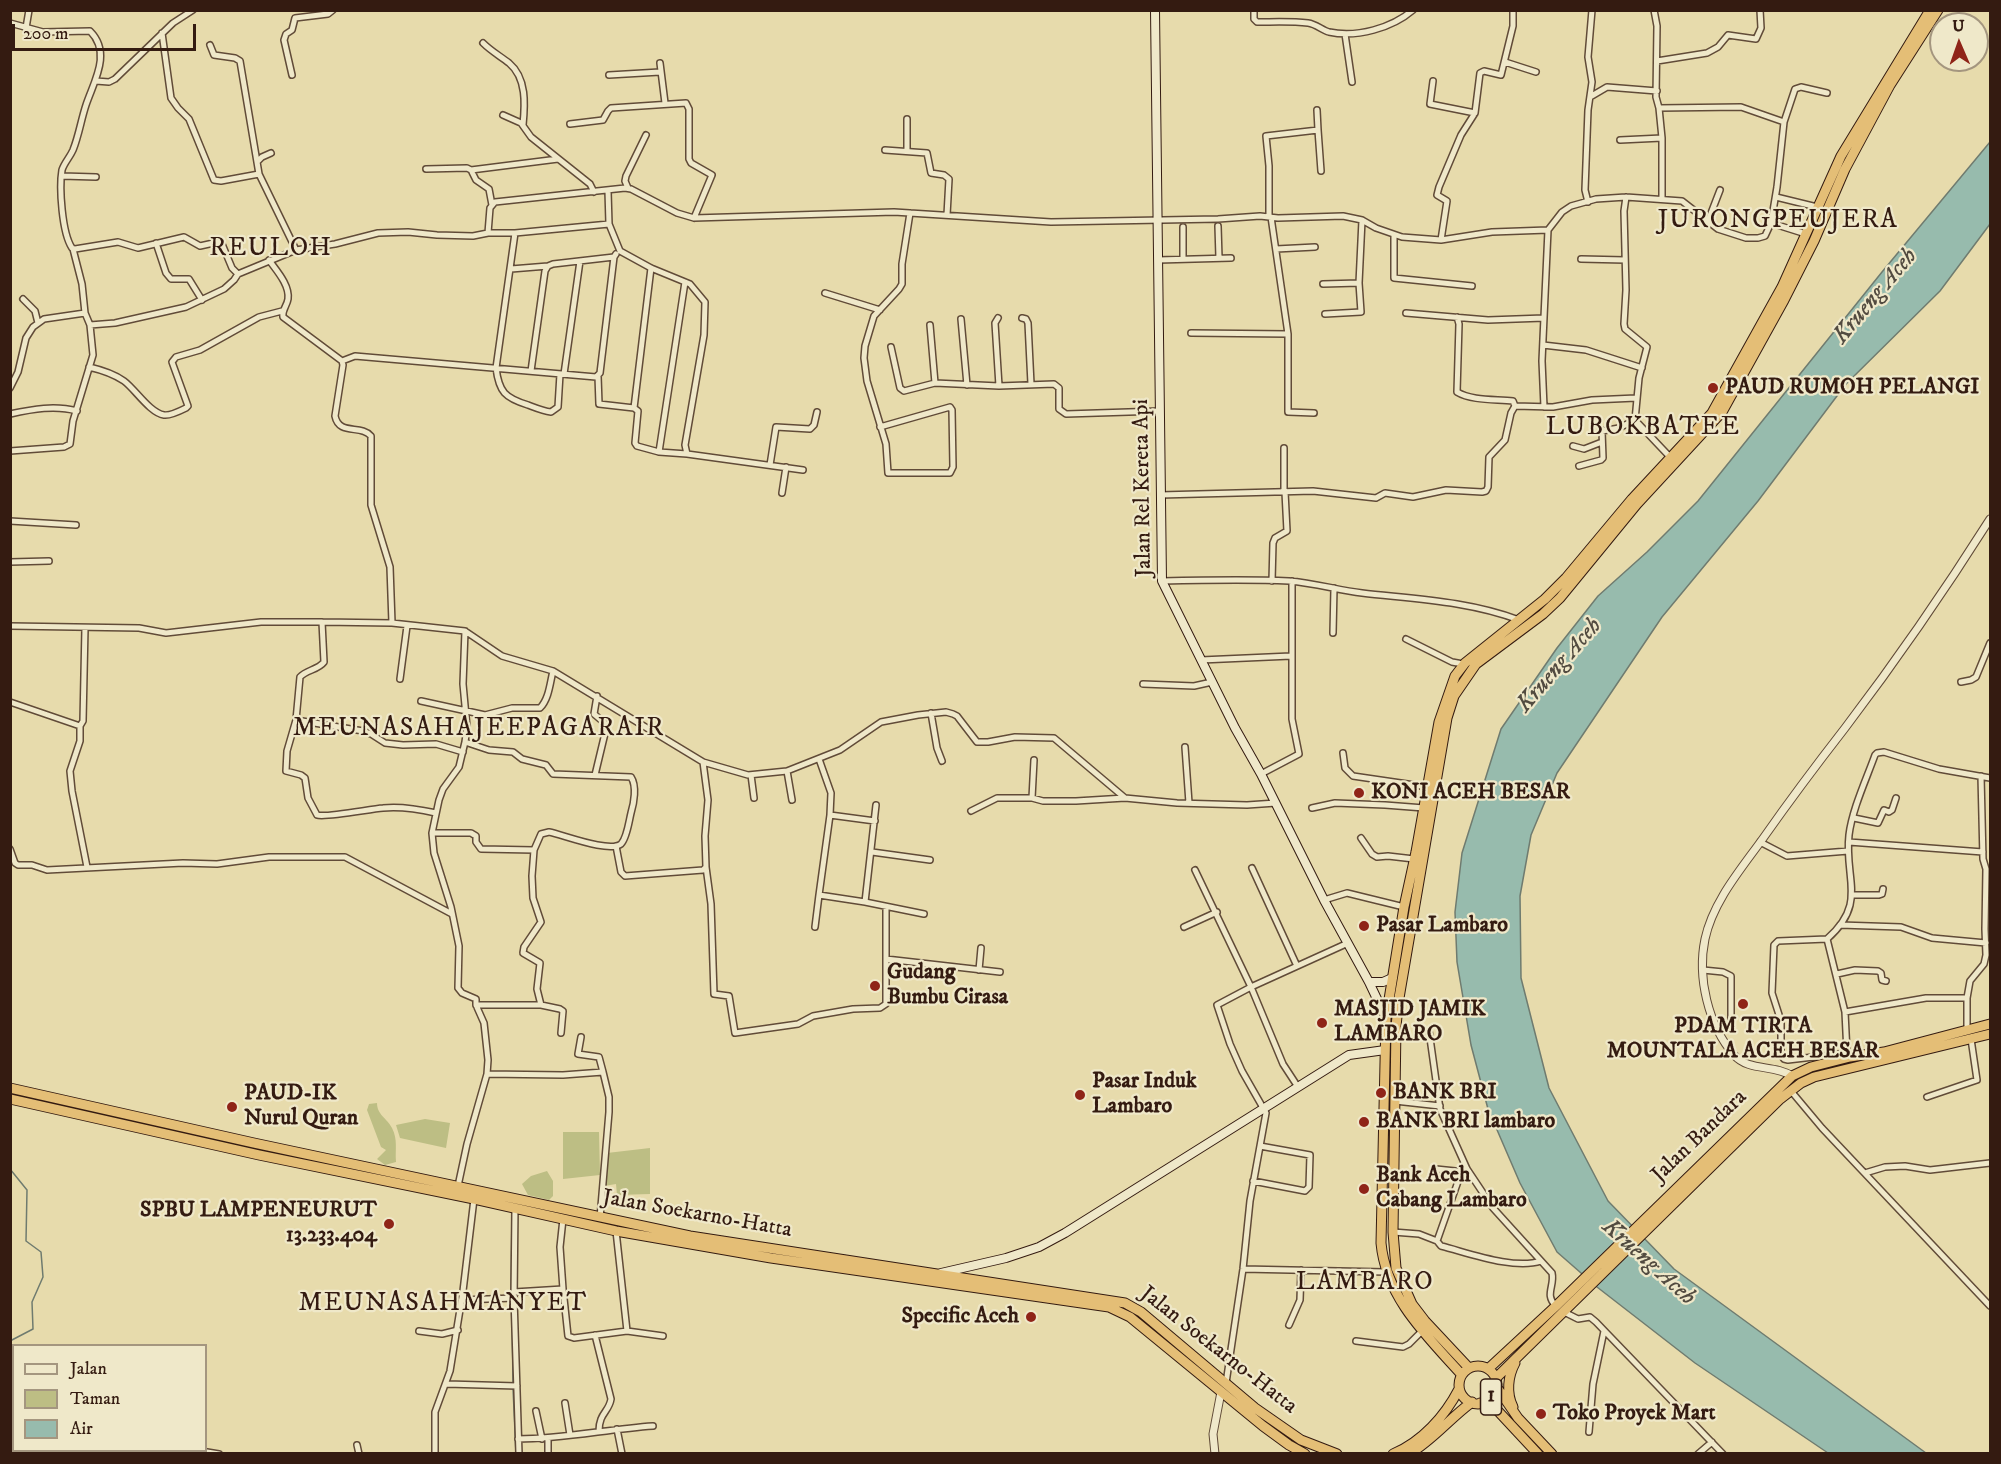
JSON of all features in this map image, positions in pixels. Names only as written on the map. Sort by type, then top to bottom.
[{"type":"highway","points":[[1466,1372],[1406,1312],[1386,1272],[1381,1243],[1386,1018],[1404,907],[1454,696],[1476,664],[1543,614],[1569,589],[1637,504],[1722,412],[1765,326],[1841,156],[1930,10]]},
{"type":"highway","points":[[1466,1372],[1412,1304],[1396,1268],[1393,1232],[1396,1026],[1424,808],[1443,709],[1455,676],[1465,663],[1534,609],[1566,578],[1632,499],[1712,413],[1814,241],[1845,169],[1890,85],[1938,10]]},
{"type":"highway","name":"Jalan Bandara","points":[[1488,1369],[1777,1095],[1791,1091],[1814,1077],[1969,1034],[1990,1024]]},
{"type":"highway","name":"Jalan Bandara","points":[[1969,1034],[1990,1034]]},
{"type":"highway","name":"Jalan Bandara","points":[[1496,1383],[1519,1355],[1579,1298],[1777,1095],[1792,1076],[1848,1055],[1885,1056]]},
{"type":"highway","name":"Jalan Soekarno-Hatta","points":[[10,1088],[294,1152],[458,1186],[505,1202],[515,1208],[616,1231],[721,1250],[831,1266],[846,1264],[939,1273],[1125,1303],[1141,1312],[1221,1392],[1289,1445],[1305,1454]]},
{"type":"highway","name":"Jalan Soekarno-Hatta","points":[[10,1100],[474,1199],[600,1218],[690,1236],[826,1256],[846,1264],[1109,1307],[1130,1317],[1226,1383],[1255,1408],[1301,1440],[1337,1454]]},
{"type":"highway","points":[[292,1162],[294,1152]]},
{"type":"highway","points":[[1518,1418],[1510,1403],[1509,1385],[1511,1372],[1519,1355]]},
{"type":"highway","name":"1","points":[[1538,1454],[1497,1410],[1464,1397],[1460,1389],[1466,1372],[1477,1366],[1488,1369],[1518,1418],[1552,1454]]},
{"type":"highway","name":"1","points":[[1476,1403],[1491,1398],[1496,1383]]},
{"type":"highway","points":[[1392,1454],[1402,1450],[1426,1432],[1451,1405],[1460,1389]]},
{"type":"highway","points":[[1409,1454],[1419,1448],[1458,1412],[1476,1403]]},
{"type":"main road","name":"Jalan Rel Kereta Api","points":[[1155,10],[1162,582],[1166,594],[1261,774],[1324,900],[1369,981],[1386,1018]]},
{"type":"main road","points":[[1369,981],[1383,982],[1392,978]]},
{"type":"main road","points":[[939,1273],[1006,1258],[1039,1247],[1097,1214],[1349,1055],[1385,1050]]},
{"type":"street","points":[[26,28],[29,10]]},
{"type":"street","points":[[96,81],[109,82],[115,79],[173,22],[193,10]]},
{"type":"street","points":[[292,75],[284,40],[286,34],[292,30],[295,18],[328,14],[333,10]]},
{"type":"street","points":[[1254,10],[1254,19],[1257,22],[1308,23],[1326,31],[1345,34],[1389,25],[1401,20],[1413,10]]},
{"type":"street","points":[[1441,240],[1447,201],[1437,193],[1461,135],[1475,112],[1480,73],[1482,71],[1501,75],[1512,26],[1513,10]]},
{"type":"street","points":[[1588,201],[1585,190],[1592,74],[1588,57],[1592,10]]},
{"type":"street","points":[[1654,10],[1657,26],[1656,97],[1662,138],[1662,199]]},
{"type":"street","points":[[1657,61],[1707,53],[1718,47],[1728,35],[1756,39],[1761,28],[1760,10]]},
{"type":"street","points":[[10,23],[43,32],[90,31],[100,47],[101,60],[73,151],[63,168],[62,176],[63,226],[73,249],[82,284],[93,355],[73,421],[71,442],[68,446],[10,452]]},
{"type":"street","points":[[162,33],[171,98],[189,119],[214,180],[221,181],[259,174]]},
{"type":"street","points":[[1345,34],[1352,82]]},
{"type":"street","points":[[483,43],[492,53],[511,65],[521,79],[525,102],[523,125]]},
{"type":"street","points":[[210,45],[214,55],[236,58],[240,61],[259,174],[296,250]]},
{"type":"street","points":[[1505,62],[1536,72]]},
{"type":"street","points":[[660,63],[665,103]]},
{"type":"street","points":[[609,75],[660,72]]},
{"type":"street","points":[[1433,81],[1430,104],[1475,112]]},
{"type":"street","points":[[1590,97],[1607,87],[1657,91]]},
{"type":"street","points":[[1544,407],[1542,396],[1543,345],[1548,230],[1566,209],[1606,197],[1686,202],[1724,231],[1754,239],[1765,236],[1771,223],[1776,197],[1784,123],[1796,88],[1827,93]]},
{"type":"street","points":[[570,124],[603,120],[611,108],[686,103],[689,159],[691,163],[712,175],[694,218]]},
{"type":"street","points":[[1659,108],[1741,107],[1784,123]]},
{"type":"street","points":[[1317,110],[1321,171]]},
{"type":"street","points":[[503,115],[523,125],[531,137],[590,184],[594,192]]},
{"type":"street","points":[[907,119],[908,151]]},
{"type":"street","points":[[1314,413],[1288,412],[1288,334],[1270,217],[1266,136],[1318,130]]},
{"type":"street","points":[[626,188],[626,176],[646,135]]},
{"type":"street","points":[[1620,140],[1662,138]]},
{"type":"street","points":[[885,150],[926,152],[931,173],[948,177],[947,215]]},
{"type":"street","points":[[257,162],[272,153]]},
{"type":"street","points":[[426,169],[467,168],[471,170],[558,159]]},
{"type":"street","points":[[471,170],[476,180],[489,189],[492,205],[488,233]]},
{"type":"street","points":[[62,176],[96,177]]},
{"type":"street","points":[[492,205],[495,202],[626,188],[678,213],[694,218],[894,212],[1050,222],[1343,216],[1362,220],[1394,235],[1441,240],[1492,232],[1548,230]]},
{"type":"street","points":[[1708,221],[1720,189]]},
{"type":"street","points":[[608,191],[609,224],[620,251],[651,268],[690,284],[703,298],[704,335],[685,445],[687,454]]},
{"type":"street","points":[[1626,197],[1624,211],[1626,290],[1623,324],[1625,329],[1647,347],[1636,399],[1635,420],[1670,458]]},
{"type":"street","points":[[1776,197],[1817,207]]},
{"type":"street","points":[[880,427],[950,407],[952,410],[953,467],[950,473],[888,473],[886,444],[880,427],[864,369],[865,346],[874,316],[902,284],[902,264],[910,213]]},
{"type":"street","points":[[1325,314],[1361,312],[1359,283],[1362,220]]},
{"type":"street","points":[[1771,223],[1806,234]]},
{"type":"street","points":[[90,325],[115,323],[172,312],[224,289],[238,274],[269,260],[296,250],[335,244],[378,233],[408,232],[473,236],[609,224]]},
{"type":"street","points":[[1218,226],[1219,258]]},
{"type":"street","points":[[1183,227],[1183,259]]},
{"type":"street","points":[[515,233],[496,368],[498,382],[506,395],[515,401],[548,412],[558,407],[580,261]]},
{"type":"street","points":[[1394,235],[1394,278],[1472,286]]},
{"type":"street","points":[[73,249],[114,242],[138,248],[184,237],[200,246],[220,243],[232,268],[238,274]]},
{"type":"street","points":[[156,243],[166,273],[171,279],[189,279],[202,300]]},
{"type":"street","points":[[1276,249],[1315,247]]},
{"type":"street","points":[[620,251],[614,257],[598,376],[599,404],[634,408]]},
{"type":"street","points":[[511,269],[614,257]]},
{"type":"street","points":[[1158,260],[1231,258]]},
{"type":"street","points":[[1581,259],[1625,260]]},
{"type":"street","points":[[269,260],[285,283],[288,294],[282,311],[283,317],[342,362],[336,420],[342,428],[368,432],[371,435],[371,505],[390,567],[392,623]]},
{"type":"street","points":[[531,371],[545,271],[548,266]]},
{"type":"street","points":[[651,268],[634,408],[638,414],[636,444],[659,452],[803,470]]},
{"type":"street","points":[[659,452],[685,282]]},
{"type":"street","points":[[1323,284],[1359,283]]},
{"type":"street","points":[[825,294],[880,310]]},
{"type":"street","points":[[23,299],[35,311],[38,323]]},
{"type":"street","points":[[89,367],[109,372],[126,382],[144,401],[166,416],[188,406],[172,362],[176,357],[200,350],[259,317],[282,311]]},
{"type":"street","points":[[10,388],[18,372],[28,333],[38,323],[53,317],[85,313]]},
{"type":"street","points":[[1406,313],[1497,320],[1544,318]]},
{"type":"street","points":[[1457,317],[1459,324],[1457,392],[1513,401],[1515,406]]},
{"type":"street","points":[[998,318],[995,323],[999,386]]},
{"type":"street","points":[[1022,318],[1026,318],[1028,323],[1031,384]]},
{"type":"street","points":[[961,319],[967,385]]},
{"type":"street","points":[[930,325],[935,383]]},
{"type":"street","points":[[1191,333],[1288,334]]},
{"type":"street","points":[[1543,345],[1586,350],[1642,368]]},
{"type":"street","points":[[891,347],[901,390],[906,391],[935,383],[999,386],[1057,385],[1059,409],[1066,414],[1160,411]]},
{"type":"street","points":[[342,362],[356,356],[598,376]]},
{"type":"street","points":[[1515,406],[1544,407],[1592,399],[1636,399]]},
{"type":"street","points":[[1160,495],[1313,491],[1376,498],[1385,493],[1413,497],[1446,490],[1482,492],[1488,487],[1489,457],[1505,440],[1511,413],[1515,406]]},
{"type":"street","points":[[10,414],[36,408],[56,407],[77,411]]},
{"type":"street","points":[[770,465],[776,427],[810,429],[814,425],[817,412]]},
{"type":"street","points":[[1579,466],[1601,460],[1605,455],[1602,431],[1619,428],[1635,420]]},
{"type":"street","points":[[1573,446],[1584,449],[1602,442]]},
{"type":"street","points":[[1272,581],[1273,543],[1275,538],[1287,531],[1284,448]]},
{"type":"street","points":[[782,493],[786,468]]},
{"type":"street","points":[[1792,1076],[1782,1069],[1754,1066],[1738,1059],[1729,1049],[1717,1027],[1706,993],[1703,970],[1705,939],[1711,920],[1721,900],[1760,842],[1912,634],[1990,519]]},
{"type":"street","points":[[10,521],[76,525]]},
{"type":"street","points":[[10,562],[49,561]]},
{"type":"street","points":[[1162,582],[1207,579],[1292,581],[1443,602],[1519,620]]},
{"type":"street","points":[[1261,774],[1299,756],[1292,719],[1292,581]]},
{"type":"street","points":[[1333,633],[1334,588]]},
{"type":"street","points":[[10,626],[139,628],[166,633],[261,622],[322,622],[392,623],[465,631],[502,656],[553,671],[703,762],[751,775],[787,771],[819,759],[840,750],[881,722],[946,712],[957,716],[977,742],[1015,737],[1054,738],[1125,798]]},
{"type":"street","points":[[322,622],[324,662],[303,673],[300,677],[296,720],[287,751],[286,771],[305,778],[308,798],[317,815],[322,817],[397,807],[436,813]]},
{"type":"street","points":[[400,680],[407,626]]},
{"type":"street","points":[[85,628],[80,741],[70,771],[87,867]]},
{"type":"street","points":[[458,1186],[467,1144],[487,1074],[488,1060],[484,1023],[476,1005],[476,999],[462,993],[458,988],[460,951],[434,853],[432,833],[443,789],[459,767],[465,742],[467,727],[463,684],[465,631]]},
{"type":"street","points":[[1406,639],[1452,662],[1465,663]]},
{"type":"street","points":[[1961,682],[1976,677],[1990,643]]},
{"type":"street","points":[[1201,660],[1291,656]]},
{"type":"street","points":[[421,701],[465,712],[489,715],[512,708],[540,708],[544,704],[553,671]]},
{"type":"street","points":[[1143,684],[1194,686],[1212,682]]},
{"type":"street","points":[[595,775],[607,725],[594,714],[597,696]]},
{"type":"street","points":[[10,702],[80,726]]},
{"type":"street","points":[[931,713],[937,748],[942,761]]},
{"type":"street","points":[[296,720],[354,729],[371,734],[385,743],[436,744],[463,752]]},
{"type":"street","points":[[465,742],[489,750],[507,750],[522,759],[546,765],[553,774],[629,776],[634,782],[633,808],[623,840],[616,846],[598,846],[549,832],[542,834],[534,850],[533,898],[541,922],[523,953],[540,963],[537,988],[541,1005]]},
{"type":"street","points":[[1185,747],[1188,803]]},
{"type":"street","points":[[1343,753],[1345,768],[1353,776],[1428,787]]},
{"type":"street","points":[[1782,1069],[1784,1059],[1781,1055],[1781,1021],[1772,993],[1774,945],[1778,941],[1827,939],[1840,925],[1850,907],[1852,895],[1849,842],[1854,818],[1875,755],[1884,753],[1939,770],[1990,778]]},
{"type":"street","points":[[815,927],[831,793],[819,759]]},
{"type":"street","points":[[1032,798],[1034,760]]},
{"type":"street","points":[[703,762],[708,800],[705,836],[711,904],[714,994],[729,996],[735,1033],[798,1024],[813,1016],[853,1009],[880,1008],[886,1004],[886,907]]},
{"type":"street","points":[[787,771],[792,800]]},
{"type":"street","points":[[751,775],[754,798]]},
{"type":"street","points":[[1927,1097],[1977,1080],[1969,1034],[1967,998],[1971,979],[1985,963],[1988,940],[1988,869],[1983,852],[1981,776]]},
{"type":"street","points":[[971,811],[997,798],[1076,801],[1125,798],[1247,806],[1275,803]]},
{"type":"street","points":[[1854,818],[1878,823],[1884,810],[1892,810],[1896,798]]},
{"type":"street","points":[[1312,808],[1335,803],[1424,808]]},
{"type":"street","points":[[865,902],[876,805]]},
{"type":"street","points":[[830,815],[874,821]]},
{"type":"street","points":[[432,833],[471,833],[476,836],[476,842],[481,849],[534,850]]},
{"type":"street","points":[[1360,838],[1377,857],[1418,855]]},
{"type":"street","points":[[1760,842],[1787,856],[1848,851]]},
{"type":"street","points":[[1849,842],[1983,852]]},
{"type":"street","points":[[616,846],[621,872],[626,876],[703,870],[706,867]]},
{"type":"street","points":[[10,849],[18,865],[32,865],[47,870],[183,863],[217,864],[269,857],[345,857],[452,914]]},
{"type":"street","points":[[872,852],[930,860]]},
{"type":"street","points":[[1252,868],[1297,966]]},
{"type":"street","points":[[1195,870],[1217,912],[1283,1064],[1298,1087]]},
{"type":"street","points":[[1852,895],[1879,896],[1883,888]]},
{"type":"street","points":[[1324,900],[1347,893],[1404,907]]},
{"type":"street","points":[[819,895],[924,914]]},
{"type":"street","points":[[1184,927],[1217,912]]},
{"type":"street","points":[[1840,925],[1901,927],[1932,938],[1988,940]]},
{"type":"street","points":[[1784,1059],[1848,1055],[1845,1012],[1827,939]]},
{"type":"street","points":[[1226,1383],[1253,1181],[1265,1120],[1264,1109],[1245,1078],[1216,1007],[1220,1002],[1348,943]]},
{"type":"street","points":[[979,970],[981,948]]},
{"type":"street","points":[[886,959],[1000,972]]},
{"type":"street","points":[[1703,970],[1723,972],[1731,976],[1731,1022],[1717,1027]]},
{"type":"street","points":[[1837,974],[1856,970],[1878,971],[1881,973],[1882,980],[1886,981]]},
{"type":"street","points":[[1845,1012],[1926,998],[1967,998]]},
{"type":"street","points":[[476,1005],[541,1005],[560,1009],[563,1011],[561,1033]]},
{"type":"street","points":[[1429,1031],[1440,1106],[1467,1169],[1493,1208],[1552,1273],[1549,1294],[1556,1306]]},
{"type":"street","points":[[581,1037],[578,1054],[599,1058],[609,1097],[600,1218]]},
{"type":"street","points":[[487,1074],[563,1075],[603,1072]]},
{"type":"street","points":[[1791,1091],[1822,1128],[1990,1306]]},
{"type":"street","points":[[1395,1101],[1440,1106]]},
{"type":"street","points":[[1253,1181],[1305,1191],[1309,1187],[1310,1155],[1260,1146]]},
{"type":"street","points":[[1865,1173],[1885,1167],[1905,1166],[1930,1170],[1990,1163]]},
{"type":"street","points":[[1436,1169],[1461,1173]]},
{"type":"street","points":[[1437,1241],[1461,1173],[1467,1169]]},
{"type":"street","points":[[435,1454],[435,1412],[447,1384],[458,1330],[474,1199]]},
{"type":"street","points":[[515,1208],[512,1296],[513,1386],[519,1454]]},
{"type":"street","points":[[563,1219],[560,1247],[568,1336],[627,1331],[663,1336]]},
{"type":"street","points":[[616,1231],[627,1331]]},
{"type":"street","points":[[1393,1232],[1419,1234],[1437,1241],[1442,1246],[1495,1260],[1531,1264],[1541,1261]]},
{"type":"street","points":[[1243,1269],[1386,1272]]},
{"type":"street","points":[[1289,1324],[1300,1300],[1301,1270]]},
{"type":"street","points":[[462,1300],[563,1289]]},
{"type":"street","points":[[1564,1312],[1578,1319],[1590,1317],[1723,1454]]},
{"type":"street","points":[[419,1331],[442,1334],[458,1330]]},
{"type":"street","points":[[1356,1341],[1403,1347],[1422,1330]]},
{"type":"street","points":[[1589,1432],[1593,1384],[1604,1331]]},
{"type":"street","points":[[595,1335],[611,1399],[600,1418],[599,1431]]},
{"type":"street","points":[[447,1384],[513,1386]]},
{"type":"street","points":[[1215,1454],[1213,1434],[1221,1392]]},
{"type":"street","points":[[565,1402],[570,1435]]},
{"type":"street","points":[[536,1411],[548,1454]]},
{"type":"street","points":[[518,1439],[653,1426]]},
{"type":"street","points":[[617,1429],[622,1454]]},
{"type":"street","points":[[1698,1454],[1712,1442]]},
{"type":"street","points":[[357,1445],[359,1454]]},
{"type":"street","points":[[94,1453],[148,1452]]},
{"type":"green space","points":[[377,1103],[380,1114],[394,1132],[396,1141],[396,1162],[385,1165],[377,1159],[386,1150],[381,1147],[367,1110],[369,1104]]},
{"type":"green space","points":[[425,1119],[450,1123],[446,1148],[400,1138],[396,1125]]},
{"type":"green space","points":[[563,1132],[599,1132],[600,1175],[563,1179]]},
{"type":"green space","points":[[650,1148],[650,1194],[617,1195],[616,1184],[604,1186],[607,1153]]},
{"type":"green space","points":[[547,1171],[553,1181],[553,1196],[549,1200],[528,1195],[522,1184],[531,1176]]},
{"type":"water","name":"Krueng Aceh","points":[[1990,142],[1990,224],[1940,291],[1846,384],[1758,501],[1662,617],[1557,773],[1531,835],[1520,896],[1521,978],[1549,1088],[1608,1201],[1674,1269],[1926,1453],[1828,1453],[1695,1363],[1597,1287],[1557,1252],[1520,1183],[1488,1109],[1471,1045],[1457,962],[1455,912],[1462,853],[1501,729],[1557,648],[1598,596],[1647,552],[1698,501]]},
{"type":"waterway","points":[[10,1169],[27,1190],[26,1241],[41,1252],[43,1277],[32,1302],[33,1329],[10,1341]]},
{"type":"waterway","points":[[511,1294],[512,1213]]},
{"type":"waterway","points":[[512,1313],[513,1384]]},
{"type":"waterway","points":[[513,1388],[516,1454]]},
{"type":"place","name":"PAUD RUMOH PELANGI","points":[[1713,388]]},
{"type":"place","name":"KONI ACEH BESAR","points":[[1359,793]]},
{"type":"place","name":"Pasar Lambaro","points":[[1364,926]]},
{"type":"place","name":"Gudang Bumbu Cirasa","points":[[875,986]]},
{"type":"place","name":"PDAM TIRTA MOUNTALA ACEH BESAR","points":[[1743,1004]]},
{"type":"place","name":"MASJID JAMIK LAMBARO","points":[[1322,1023]]},
{"type":"place","name":"BANK BRI","points":[[1381,1093]]},
{"type":"place","name":"Pasar Induk Lambaro","points":[[1080,1095]]},
{"type":"place","name":"PAUD-IK Nurul Quran","points":[[232,1107]]},
{"type":"place","name":"BANK BRI lambaro","points":[[1364,1122]]},
{"type":"place","name":"Bank Aceh Cabang Lambaro","points":[[1364,1189]]},
{"type":"place","name":"SPBU LAMPENEURUT 13.233.404","points":[[389,1224]]},
{"type":"place","name":"Specific Aceh","points":[[1031,1317]]},
{"type":"place","name":"Toko Proyek Mart","points":[[1541,1414]]},
{"type":"district","name":"JURONGPEUJERA","points":[[1778,222]]},
{"type":"district","name":"REULOH","points":[[271,250]]},
{"type":"district","name":"LUBOKBATEE","points":[[1643,429]]},
{"type":"district","name":"MEUNASAHAJEEPAGARAIR","points":[[479,730]]},
{"type":"district","name":"LAMBARO","points":[[1365,1284]]},
{"type":"district","name":"MEUNASAHMANYET","points":[[443,1305]]}]
